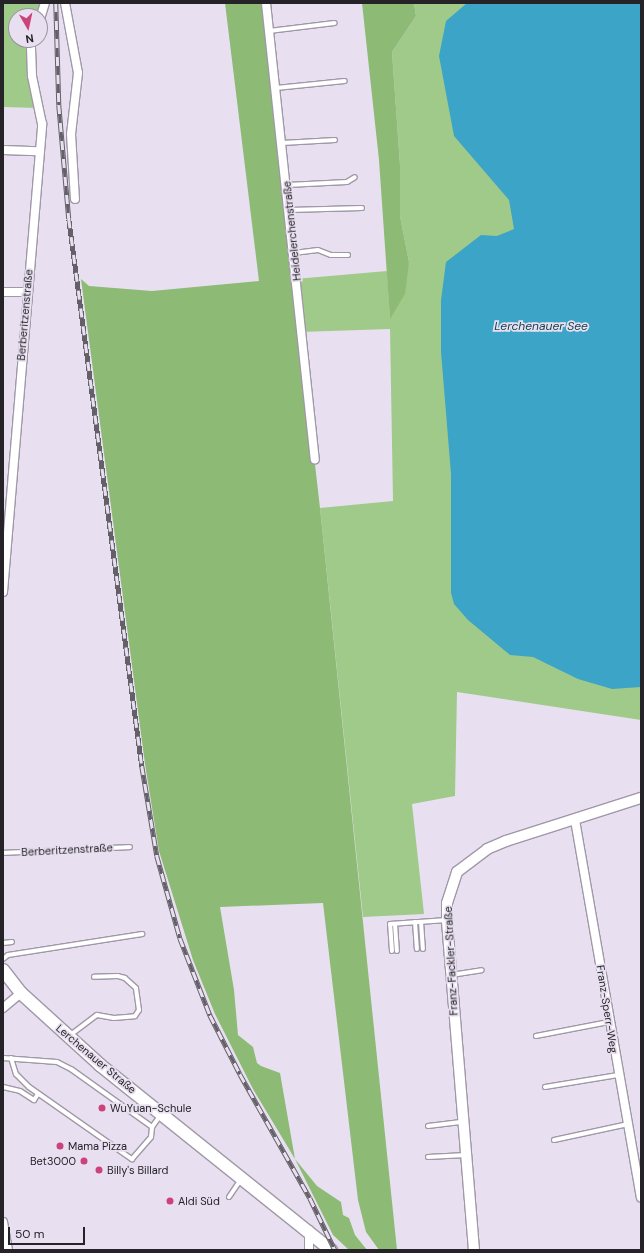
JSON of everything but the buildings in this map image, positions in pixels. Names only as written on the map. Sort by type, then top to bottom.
[{"type":"main road","name":"Lerchenauer Straße","points":[[3,970],[21,992],[68,1037],[162,1114],[309,1230],[331,1250]]},
{"type":"street","points":[[65,3],[78,73],[70,134],[75,199]]},
{"type":"street","name":"Heidelerchenstraße","points":[[266,3],[315,459]]},
{"type":"street","name":"Berberitzenstraße","points":[[3,592],[26,292],[38,151],[42,124],[32,76],[31,48]]},
{"type":"street","points":[[3,150],[38,151]]},
{"type":"street","points":[[3,292],[26,292]]},
{"type":"street","name":"Franz-Fackler-Straße","points":[[474,1250],[447,920],[447,903],[457,872],[487,849],[641,798]]},
{"type":"street","name":"Franz-Sperr-Weg","points":[[575,820],[618,1075],[629,1124],[641,1197]]},
{"type":"street","points":[[3,1008],[21,992]]},
{"type":"street","points":[[3,1222],[8,1250]]},
{"type":"street","points":[[309,1230],[309,1250]]},
{"type":"lane","points":[[269,31],[336,23]]},
{"type":"lane","points":[[276,88],[345,81]]},
{"type":"lane","points":[[282,143],[335,140]]},
{"type":"lane","points":[[286,185],[347,182],[355,177]]},
{"type":"lane","points":[[289,210],[362,208]]},
{"type":"lane","points":[[294,253],[318,250],[331,255],[348,255]]},
{"type":"lane","name":"Berberitzenstraße","points":[[3,853],[130,847]]},
{"type":"lane","points":[[392,951],[390,924],[447,920]]},
{"type":"lane","points":[[415,922],[417,949]]},
{"type":"lane","points":[[421,922],[423,949]]},
{"type":"lane","points":[[396,924],[397,951]]},
{"type":"lane","points":[[3,959],[8,955],[142,934]]},
{"type":"lane","points":[[3,943],[12,942]]},
{"type":"lane","points":[[451,975],[482,970]]},
{"type":"lane","points":[[68,1037],[97,1015],[114,1018],[135,1016],[139,1010],[136,988],[126,978],[118,976],[94,977]]},
{"type":"lane","points":[[536,1036],[609,1022]]},
{"type":"lane","points":[[3,1058],[57,1062],[71,1069],[152,1127]]},
{"type":"lane","points":[[11,1058],[16,1074],[38,1094],[132,1159],[151,1137],[152,1127],[162,1114]]},
{"type":"lane","points":[[544,1087],[618,1075]]},
{"type":"lane","points":[[3,1087],[20,1091],[34,1100],[38,1094]]},
{"type":"lane","points":[[428,1126],[463,1122]]},
{"type":"lane","points":[[554,1140],[629,1124]]},
{"type":"lane","points":[[428,1157],[466,1154]]},
{"type":"lane","points":[[229,1197],[242,1177]]},
{"type":"green space","points":[[3,3],[48,3],[46,8],[8,8],[8,48],[34,48],[38,108],[3,107]]},
{"type":"green space","points":[[225,3],[262,3],[320,508],[397,1250],[379,1250],[366,1232],[358,1200],[323,903],[220,907],[234,990],[238,1035],[253,1047],[257,1063],[280,1073],[295,1159],[253,1089],[215,1014],[193,960],[159,851],[145,764],[81,279],[89,286],[152,291],[259,281]]},
{"type":"green space","points":[[362,3],[414,3],[416,16],[392,52],[400,165],[400,216],[409,262],[405,294],[390,319],[379,160]]},
{"type":"green space","points":[[414,3],[641,3],[641,720],[457,692],[455,796],[412,804],[424,914],[363,917],[320,508],[393,501],[390,329],[300,332],[295,279],[387,271],[390,318],[409,262],[400,216],[400,165],[392,52],[416,16]]},
{"type":"green space","points":[[295,1159],[317,1186],[341,1202],[343,1215],[349,1218],[355,1235],[367,1250],[349,1250],[333,1235]]},
{"type":"water","name":"Lerchenauer See","points":[[467,3],[641,3],[641,687],[612,689],[578,679],[533,657],[510,655],[468,620],[454,604],[451,593],[451,474],[441,352],[441,300],[446,262],[481,235],[497,236],[514,229],[509,200],[454,136],[439,56],[446,21]]},
{"type":"railway","points":[[56,3],[59,105],[69,219],[142,766],[157,856],[180,938],[210,1015],[240,1074],[310,1198],[335,1250]]},
{"type":"place","name":"WuYuan-Schule","points":[[102,1108]]},
{"type":"place","name":"Mama Pizza","points":[[60,1146]]},
{"type":"place","name":"Bet3000","points":[[84,1161]]},
{"type":"place","name":"Billy's Billard","points":[[99,1170]]},
{"type":"place","name":"Aldi Süd","points":[[170,1201]]}]
